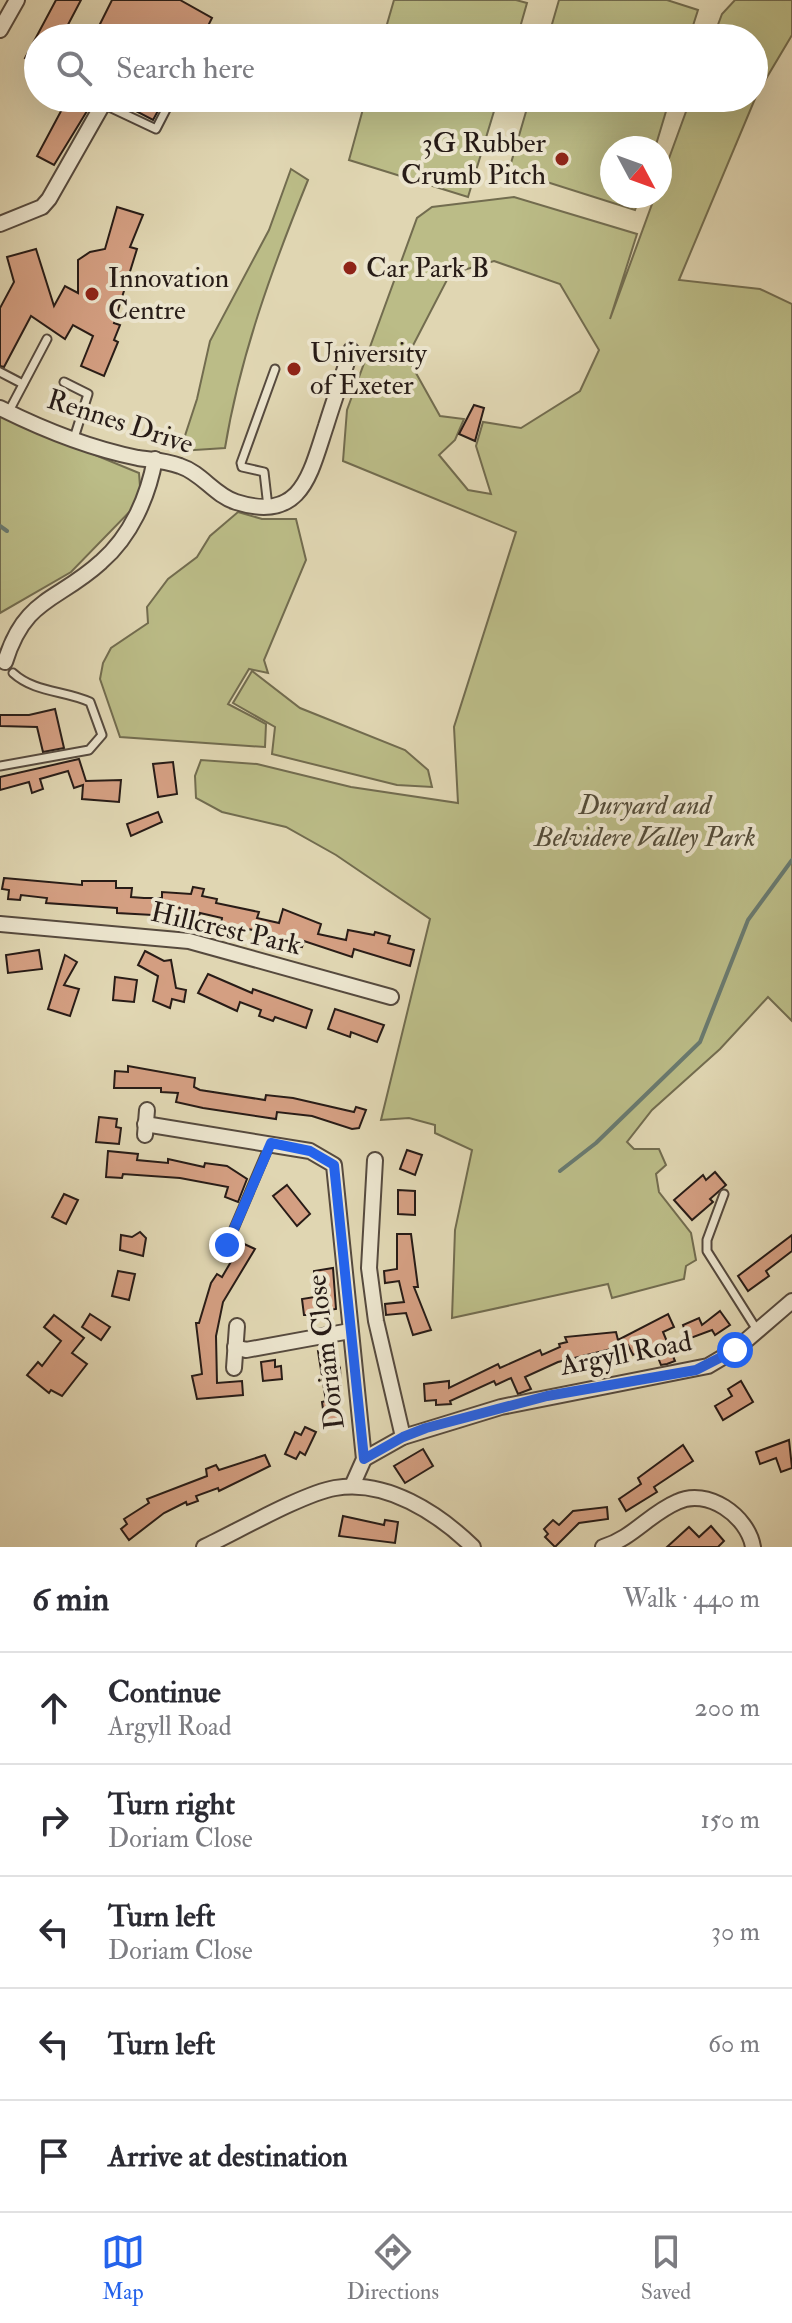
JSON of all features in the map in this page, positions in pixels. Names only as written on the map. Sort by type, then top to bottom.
[{"type":"street","points":[[0,30],[17,0]]},
{"type":"street","points":[[0,224],[42,207],[98,112]]},
{"type":"street","points":[[268,507],[299,494],[313,472],[351,350]]},
{"type":"street","name":"Rennes Drive","points":[[4,410],[74,438],[191,470],[233,502],[268,507]]},
{"type":"street","points":[[6,665],[24,618],[96,567],[118,543],[145,499],[155,459]]},
{"type":"street","name":"Hillcrest Park","points":[[0,924],[189,941],[391,997]]},
{"type":"street","name":"Doriam Close","points":[[146,1123],[310,1151],[334,1165],[364,1459],[352,1486]]},
{"type":"street","points":[[375,1160],[369,1268],[376,1321],[403,1437]]},
{"type":"street","name":"Argyll Road","points":[[364,1459],[403,1437],[547,1396],[696,1370],[735,1350],[792,1301]]},
{"type":"street","points":[[234,1368],[237,1326]]},
{"type":"street","points":[[235,1347],[246,1350],[350,1331]]},
{"type":"street","points":[[204,1547],[321,1492],[352,1486],[415,1503],[473,1547]]},
{"type":"street","points":[[603,1547],[621,1542],[666,1508],[689,1499],[736,1513],[753,1547]]},
{"type":"lane","points":[[120,112],[156,129],[165,112]]},
{"type":"lane","points":[[4,410],[23,384],[47,339]]},
{"type":"lane","points":[[268,507],[264,472],[242,467],[241,463],[275,369]]},
{"type":"lane","points":[[0,372],[23,384]]},
{"type":"lane","points":[[64,382],[88,394],[74,438]]},
{"type":"lane","points":[[0,766],[89,750],[102,735],[90,702],[67,693],[38,689],[6,665]]},
{"type":"lane","points":[[227,1245],[271,1143]]},
{"type":"lane","points":[[724,1194],[707,1240],[707,1251],[758,1332]]},
{"type":"green space","points":[[394,0],[516,0],[527,3],[521,24],[387,24]]},
{"type":"green space","points":[[559,0],[667,0],[698,10],[694,24],[552,24]]},
{"type":"green space","points":[[735,0],[792,0],[792,35],[768,75],[768,24],[718,24],[722,14]]},
{"type":"green space","points":[[362,112],[494,112],[468,197],[349,160]]},
{"type":"green space","name":"3G Rubber Crumb Pitch","points":[[526,112],[666,112],[659,136],[600,136],[600,199],[509,170]]},
{"type":"green space","name":"Duryard and Belvidere Valley Park","points":[[686,112],[749,112],[679,280],[760,289],[792,304],[792,1021],[768,997],[720,1049],[652,1110],[627,1142],[634,1149],[659,1149],[666,1165],[656,1174],[659,1192],[691,1233],[696,1260],[686,1266],[684,1279],[612,1298],[608,1284],[452,1318],[455,1230],[472,1150],[435,1133],[435,1125],[409,1118],[381,1120],[430,919],[336,855],[286,827],[222,812],[196,798],[195,776],[201,760],[257,764],[351,787],[458,803],[454,727],[516,532],[343,461],[347,410],[417,218],[432,207],[514,197],[637,234],[610,319],[651,208],[672,208],[672,150]],"holes":[[[494,261],[560,284],[599,350],[580,391],[521,428],[483,422],[476,446],[491,494],[468,490],[439,455],[455,440],[464,419],[440,416],[407,357],[450,274]]]},
{"type":"green space","points":[[291,169],[308,180],[259,312],[239,379],[225,448],[180,451],[197,399],[210,341],[269,230]]},
{"type":"green space","points":[[0,416],[139,473],[141,500],[71,572],[0,613]]},
{"type":"green space","points":[[238,512],[262,519],[296,519],[306,560],[264,660],[268,673],[249,669],[228,704],[266,724],[265,747],[120,737],[100,679],[103,663],[111,648],[148,623],[147,607],[168,579],[197,557],[210,536]]},
{"type":"green space","points":[[252,671],[300,708],[405,750],[428,770],[432,787],[397,785],[272,754],[275,727],[233,703]]},
{"type":"building","points":[[56,0],[81,0],[68,24],[43,24]]},
{"type":"building","points":[[112,0],[180,0],[212,18],[209,24],[100,24]]},
{"type":"building","points":[[61,112],[86,112],[54,165],[37,156]]},
{"type":"building","points":[[138,112],[157,112],[153,120]]},
{"type":"building","name":"Innovation Centre","points":[[117,207],[143,215],[130,247],[137,249],[114,323],[120,325],[114,340],[118,342],[104,376],[81,366],[93,336],[73,325],[65,339],[31,316],[4,367],[0,366],[0,308],[14,282],[7,257],[36,249],[54,306],[65,286],[78,293],[78,260],[90,252],[105,249]]},
{"type":"building","points":[[474,405],[484,408],[475,441],[459,434]]},
{"type":"building","points":[[55,709],[64,748],[43,752],[37,727],[0,726],[0,715],[29,715]]},
{"type":"building","points":[[79,759],[86,781],[121,780],[119,802],[82,799],[83,785],[74,788],[68,771],[40,779],[43,789],[32,793],[29,782],[0,790],[0,777]]},
{"type":"building","points":[[173,762],[177,794],[158,797],[153,764]]},
{"type":"building","points":[[158,812],[162,822],[131,836],[127,824]]},
{"type":"building","points":[[4,878],[82,885],[82,881],[116,881],[116,888],[132,888],[131,897],[144,898],[162,898],[162,892],[191,894],[193,887],[204,889],[202,896],[217,899],[216,903],[259,912],[257,918],[279,923],[283,909],[321,924],[318,934],[346,940],[348,930],[374,935],[375,932],[390,936],[388,943],[414,950],[410,966],[354,949],[352,957],[304,941],[302,947],[259,936],[260,931],[221,925],[222,918],[200,913],[199,917],[171,911],[171,916],[117,913],[117,908],[46,903],[47,898],[21,895],[20,900],[8,899],[9,890],[2,889]]},
{"type":"building","points":[[39,950],[42,969],[8,973],[6,955]]},
{"type":"building","points":[[145,951],[164,961],[171,960],[176,988],[186,990],[184,1002],[172,999],[170,1008],[153,1001],[158,976],[138,965]]},
{"type":"building","points":[[65,955],[77,962],[64,985],[79,989],[70,1016],[48,1009]]},
{"type":"building","points":[[208,974],[252,993],[253,989],[312,1010],[306,1028],[275,1017],[273,1021],[259,1016],[261,1010],[240,1002],[237,1011],[198,993]]},
{"type":"building","points":[[115,977],[137,980],[134,1002],[113,1000]]},
{"type":"building","points":[[335,1009],[384,1025],[377,1042],[351,1032],[350,1037],[328,1029]]},
{"type":"building","points":[[128,1066],[195,1078],[194,1087],[200,1090],[265,1100],[266,1095],[293,1098],[354,1112],[356,1107],[366,1110],[359,1128],[352,1129],[312,1116],[277,1112],[276,1119],[203,1108],[176,1102],[178,1093],[161,1092],[161,1088],[114,1088],[115,1071],[128,1072]]},
{"type":"building","points":[[99,1117],[117,1119],[116,1127],[121,1128],[119,1144],[96,1142]]},
{"type":"building","points":[[407,1150],[422,1155],[415,1175],[400,1169]]},
{"type":"building","points":[[108,1151],[138,1154],[137,1160],[168,1163],[168,1159],[204,1167],[205,1163],[227,1166],[247,1179],[238,1202],[225,1197],[228,1187],[180,1178],[123,1174],[122,1178],[106,1177]]},
{"type":"building","points":[[715,1172],[726,1185],[710,1199],[713,1202],[692,1220],[674,1200],[703,1175],[706,1180]]},
{"type":"building","points":[[287,1185],[310,1214],[297,1226],[273,1196]]},
{"type":"building","points":[[398,1190],[415,1191],[415,1215],[398,1214]]},
{"type":"building","points":[[64,1194],[78,1200],[66,1224],[52,1217]]},
{"type":"building","points":[[140,1232],[146,1238],[143,1256],[120,1250],[121,1235],[132,1237]]},
{"type":"building","points":[[397,1234],[411,1234],[418,1287],[414,1287],[431,1330],[413,1335],[406,1313],[386,1315],[385,1304],[404,1302],[399,1281],[385,1283],[384,1271],[397,1269]]},
{"type":"building","points":[[792,1235],[792,1251],[766,1271],[769,1276],[748,1291],[738,1276]]},
{"type":"building","points":[[242,1243],[255,1249],[223,1302],[216,1336],[217,1383],[242,1381],[243,1395],[197,1399],[192,1376],[202,1374],[196,1323],[199,1323],[211,1283],[217,1274],[222,1277]]},
{"type":"building","points":[[333,1268],[336,1309],[329,1310],[330,1315],[304,1315],[302,1299],[315,1297],[314,1271]]},
{"type":"building","points":[[118,1271],[135,1274],[129,1300],[112,1296]]},
{"type":"building","points":[[720,1311],[730,1325],[715,1335],[712,1330],[688,1339],[683,1325],[699,1318],[702,1325]]},
{"type":"building","points":[[90,1314],[110,1327],[101,1340],[82,1327]]},
{"type":"building","points":[[668,1314],[674,1327],[663,1332],[675,1361],[667,1364],[661,1365],[653,1345],[633,1355],[628,1345],[558,1362],[525,1377],[531,1389],[518,1394],[511,1378],[496,1385],[494,1381],[450,1401],[451,1404],[436,1405],[436,1400],[425,1401],[424,1384],[449,1381],[449,1388],[498,1364],[500,1368],[540,1350],[542,1355],[567,1342],[565,1337],[616,1332],[618,1340]]},
{"type":"building","points":[[54,1315],[84,1338],[72,1353],[87,1364],[62,1396],[51,1390],[49,1393],[27,1375],[38,1362],[42,1366],[61,1341],[44,1327]]},
{"type":"building","points":[[333,1349],[340,1368],[341,1394],[338,1395],[341,1421],[325,1423],[322,1402],[326,1401],[318,1351]]},
{"type":"building","points":[[275,1360],[275,1367],[281,1366],[282,1379],[263,1381],[261,1362]]},
{"type":"building","points":[[741,1381],[753,1402],[723,1420],[715,1406],[732,1396],[728,1389]]},
{"type":"building","points":[[305,1427],[316,1432],[305,1455],[300,1452],[296,1459],[285,1454],[295,1432],[301,1435]]},
{"type":"building","points":[[789,1440],[792,1468],[781,1472],[776,1458],[760,1464],[756,1452]]},
{"type":"building","points":[[683,1445],[693,1461],[654,1487],[657,1492],[626,1511],[619,1499],[641,1484],[638,1478]]},
{"type":"building","points":[[423,1449],[433,1466],[405,1483],[394,1466]]},
{"type":"building","points":[[265,1455],[270,1466],[219,1491],[218,1488],[196,1496],[198,1501],[187,1505],[186,1502],[164,1513],[129,1540],[121,1529],[127,1524],[124,1519],[149,1503],[147,1499],[207,1476],[206,1469],[216,1465],[219,1470]]},
{"type":"building","points":[[607,1507],[608,1519],[579,1523],[555,1547],[545,1537],[548,1534],[544,1529],[553,1520],[559,1525],[573,1511]]},
{"type":"building","points":[[343,1516],[384,1525],[385,1520],[398,1522],[395,1543],[339,1536]]},
{"type":"building","points":[[711,1526],[724,1541],[718,1547],[667,1547],[689,1527],[699,1537]]},
{"type":"waterway","points":[[0,526],[7,531]]},
{"type":"waterway","points":[[560,1171],[596,1143],[700,1042],[748,920],[792,860]]},
{"type":"place","name":"3G Rubber Crumb Pitch","points":[[562,159]]},
{"type":"place","name":"Car Park B","points":[[350,268]]},
{"type":"place","name":"Innovation Centre","points":[[92,294]]},
{"type":"place","name":"University of Exeter","points":[[294,369]]},
{"type":"route","points":[[227,1245],[271,1143],[310,1151],[326,1157],[334,1165],[364,1459],[426,1428],[547,1396],[608,1387],[664,1373],[696,1370],[735,1350]]}]
